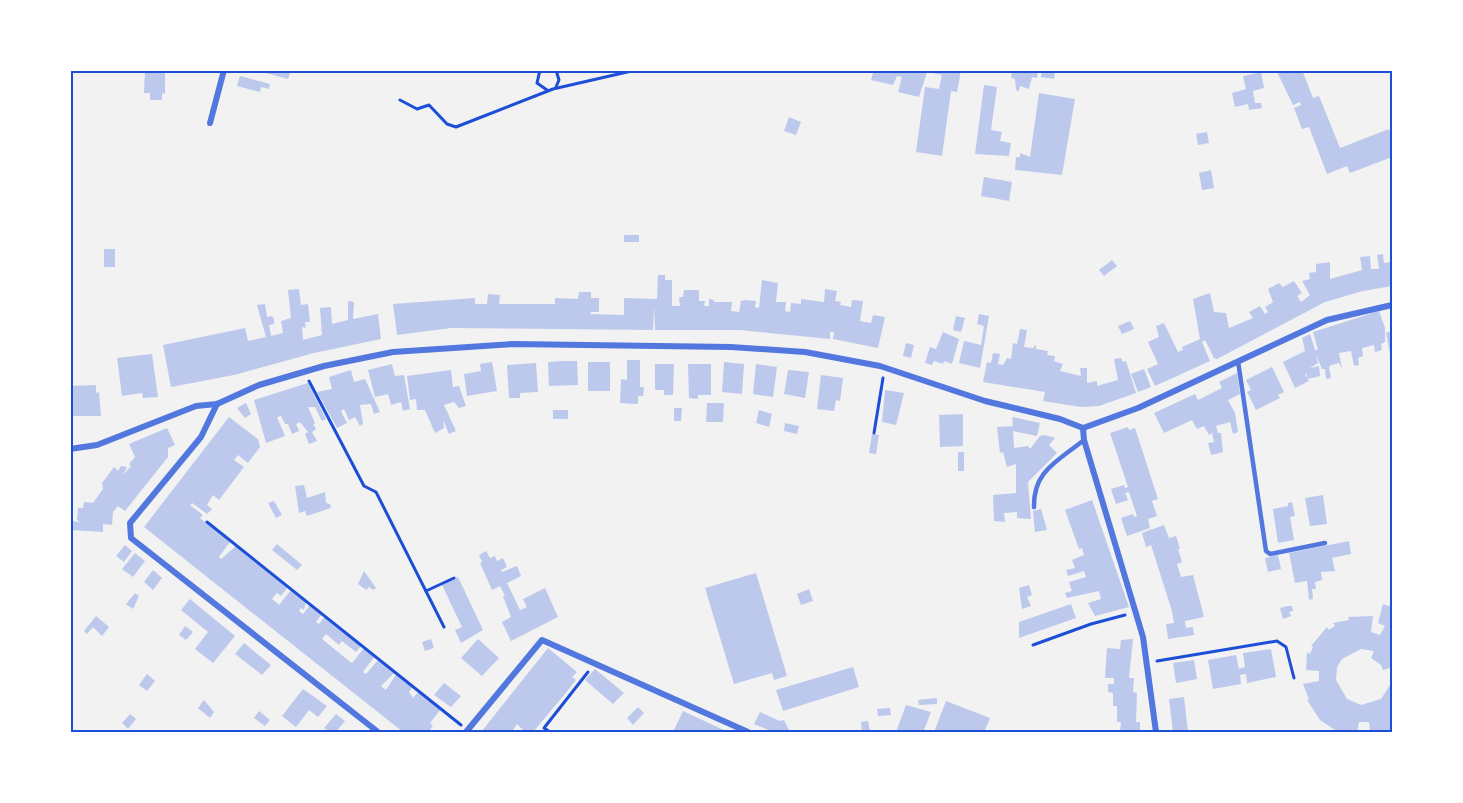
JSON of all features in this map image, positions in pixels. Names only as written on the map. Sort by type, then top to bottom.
[{"type":"street","points":[[210,123],[225,70]]},
{"type":"street","points":[[70,449],[97,445],[196,406],[217,404],[253,387],[304,371],[393,352],[512,344],[731,347],[805,352],[885,368],[985,401],[1060,419],[1083,428],[1138,408],[1326,320],[1392,305]]},
{"type":"street","points":[[217,404],[201,437],[130,523],[131,538],[378,732]]},
{"type":"street","points":[[1083,428],[1084,440],[1136,612],[1156,732]]},
{"type":"street","points":[[467,731],[542,639],[748,732]]},
{"type":"lane","points":[[1238,362],[1266,550],[1270,554],[1325,543]]},
{"type":"lane","points":[[1034,507],[1034,490],[1037,480],[1084,440]]},
{"type":"path","points":[[540,70],[537,79],[539,86],[546,90],[636,70]]},
{"type":"path","points":[[400,100],[417,110],[429,105],[447,124],[456,127],[553,89],[559,80],[556,70]]},
{"type":"path","points":[[874,433],[885,368]]},
{"type":"path","points":[[304,371],[364,486],[376,492],[444,627]]},
{"type":"path","points":[[207,522],[467,731]]},
{"type":"path","points":[[426,591],[454,578]]},
{"type":"path","points":[[1033,645],[1091,624],[1136,612]]},
{"type":"path","points":[[1146,663],[1277,641],[1286,647],[1294,678]]},
{"type":"path","points":[[550,732],[544,728],[595,663]]},
{"type":"building","points":[[145,70],[165,70],[165,94],[162,93],[162,100],[150,100],[150,93],[144,93]]},
{"type":"building","points":[[255,70],[291,70],[288,79]]},
{"type":"building","points":[[874,70],[961,70],[957,92],[951,91],[942,156],[916,152],[925,87],[939,89],[942,75],[927,72],[919,97],[898,92],[902,77],[897,76],[893,85],[871,80]]},
{"type":"building","points":[[1012,70],[1038,70],[1037,78],[1032,77],[1029,89],[1020,86],[1019,91],[1016,90],[1015,79],[1011,78]]},
{"type":"building","points":[[1042,70],[1055,72],[1054,79],[1041,77]]},
{"type":"building","points":[[1276,70],[1302,70],[1313,98],[1319,96],[1340,148],[1389,129],[1392,139],[1392,157],[1350,173],[1347,166],[1327,174],[1309,127],[1302,129],[1294,108],[1301,105],[1300,102],[1293,105]]},
{"type":"building","points":[[1261,72],[1264,88],[1253,91],[1255,103],[1261,103],[1262,108],[1249,110],[1248,104],[1235,107],[1232,93],[1246,89],[1243,76]]},
{"type":"building","points":[[240,76],[270,84],[269,89],[261,87],[260,92],[237,86]]},
{"type":"building","points":[[984,85],[997,87],[991,130],[1002,132],[1000,141],[1011,143],[1009,156],[975,154]]},
{"type":"building","points":[[1039,93],[1075,99],[1062,175],[1015,170],[1016,157],[1020,157],[1020,153],[1030,157]]},
{"type":"building","points":[[789,117],[801,122],[796,135],[784,131]]},
{"type":"building","points":[[1207,132],[1209,143],[1198,145],[1196,134]]},
{"type":"building","points":[[1211,170],[1214,188],[1202,190],[1199,173]]},
{"type":"building","points":[[984,177],[1012,182],[1009,201],[981,196]]},
{"type":"building","points":[[624,235],[639,235],[639,242],[624,242]]},
{"type":"building","points":[[104,249],[115,249],[115,267],[104,267]]},
{"type":"building","points":[[1383,254],[1384,263],[1392,262],[1392,286],[1363,291],[1325,302],[1217,359],[1214,358],[1205,340],[1202,342],[1210,361],[1155,386],[1147,369],[1158,364],[1148,342],[1159,337],[1156,326],[1164,323],[1178,352],[1183,350],[1182,347],[1200,339],[1193,299],[1210,293],[1214,312],[1226,313],[1229,328],[1253,318],[1249,312],[1260,306],[1265,314],[1268,312],[1265,307],[1273,302],[1268,289],[1279,283],[1283,287],[1294,281],[1302,293],[1297,296],[1301,302],[1310,295],[1302,281],[1310,279],[1309,273],[1316,272],[1316,264],[1330,262],[1330,279],[1362,270],[1360,257],[1370,256],[1371,269],[1379,269],[1377,255]]},
{"type":"building","points":[[1112,260],[1117,266],[1104,276],[1099,270]]},
{"type":"building","points":[[658,275],[665,275],[665,280],[672,280],[672,306],[680,306],[679,297],[683,297],[684,290],[699,290],[699,301],[705,301],[704,306],[709,306],[709,299],[714,302],[732,302],[731,311],[739,312],[741,301],[746,300],[756,301],[755,307],[759,308],[762,280],[778,283],[776,302],[786,302],[785,311],[790,312],[791,303],[801,304],[801,299],[824,302],[825,289],[837,291],[835,301],[841,302],[840,305],[851,307],[852,300],[863,301],[860,321],[871,323],[873,315],[885,317],[878,348],[833,339],[834,332],[830,332],[830,339],[740,330],[655,330],[654,306],[653,330],[451,328],[397,335],[393,304],[475,298],[475,304],[487,304],[488,294],[500,295],[499,304],[555,304],[555,298],[578,299],[579,292],[591,292],[591,298],[599,298],[599,312],[590,314],[624,315],[624,298],[657,299]]},
{"type":"building","points":[[299,289],[301,305],[308,304],[310,322],[305,322],[306,328],[302,327],[303,340],[322,335],[320,308],[331,307],[332,324],[348,320],[348,301],[354,302],[353,319],[378,314],[381,339],[314,353],[234,375],[171,387],[163,345],[245,328],[248,341],[266,337],[257,305],[265,304],[267,317],[272,316],[274,319],[274,324],[269,325],[271,336],[283,333],[281,321],[291,318],[288,290]]},
{"type":"building","points":[[1379,311],[1385,328],[1385,342],[1381,344],[1382,350],[1375,352],[1374,345],[1362,348],[1363,356],[1358,358],[1359,365],[1354,366],[1351,351],[1339,353],[1342,369],[1339,363],[1331,365],[1329,367],[1331,378],[1326,379],[1325,369],[1322,369],[1316,355],[1318,363],[1310,368],[1319,366],[1320,376],[1308,379],[1306,373],[1305,374],[1309,381],[1295,388],[1283,362],[1305,351],[1302,338],[1310,334],[1315,350],[1318,350],[1313,332]]},
{"type":"building","points":[[979,314],[989,316],[980,368],[959,363],[964,341],[981,345],[984,326],[977,324]]},
{"type":"building","points":[[956,316],[965,318],[961,332],[953,330]]},
{"type":"building","points":[[1130,321],[1134,329],[1122,334],[1118,326]]},
{"type":"building","points":[[1020,329],[1027,330],[1024,347],[1033,348],[1036,345],[1036,349],[1048,351],[1047,355],[1055,356],[1054,361],[1063,364],[1060,371],[1081,376],[1080,368],[1087,368],[1087,383],[1097,381],[1097,386],[1118,380],[1114,359],[1121,358],[1123,362],[1126,361],[1136,393],[1099,406],[1081,407],[1043,401],[1045,392],[983,382],[987,362],[991,363],[993,353],[1000,354],[998,364],[1003,365],[1007,358],[1011,359],[1013,343],[1017,344]]},
{"type":"building","points":[[1392,331],[1392,360],[1391,360],[1386,333]]},
{"type":"building","points":[[943,332],[959,339],[952,364],[944,361],[943,364],[934,361],[932,365],[925,363],[930,347],[936,349]]},
{"type":"building","points":[[906,343],[914,345],[911,358],[903,356]]},
{"type":"building","points":[[152,354],[158,397],[143,398],[142,393],[122,396],[117,358]]},
{"type":"building","points":[[627,360],[640,360],[640,387],[644,387],[643,396],[638,396],[638,404],[620,403],[621,379],[627,380]]},
{"type":"building","points":[[577,361],[578,385],[549,386],[548,362]]},
{"type":"building","points":[[492,362],[497,391],[467,396],[464,374],[481,371],[480,364]]},
{"type":"building","points":[[588,362],[610,362],[610,391],[588,391]]},
{"type":"building","points":[[724,362],[744,364],[742,394],[722,392]]},
{"type":"building","points":[[536,363],[538,392],[520,393],[520,398],[509,398],[507,365]]},
{"type":"building","points":[[392,364],[395,376],[404,375],[410,409],[403,411],[401,402],[391,405],[388,394],[375,397],[368,370]]},
{"type":"building","points":[[655,364],[674,364],[673,395],[664,395],[664,390],[655,390]]},
{"type":"building","points":[[688,364],[711,364],[711,395],[698,395],[698,399],[689,398]]},
{"type":"building","points":[[756,364],[777,367],[773,397],[753,394]]},
{"type":"building","points":[[1272,367],[1284,392],[1278,395],[1280,398],[1256,410],[1247,392],[1251,390],[1246,380]]},
{"type":"building","points":[[1144,369],[1151,387],[1138,392],[1131,374]]},
{"type":"building","points":[[351,370],[354,382],[365,379],[380,412],[374,414],[371,404],[360,405],[363,424],[360,426],[355,417],[349,420],[344,409],[341,411],[347,423],[337,428],[317,392],[332,389],[329,377]]},
{"type":"building","points":[[451,370],[453,387],[459,386],[466,406],[459,408],[454,402],[444,405],[456,431],[449,434],[443,420],[444,428],[435,433],[425,410],[417,410],[416,399],[410,400],[407,376]]},
{"type":"building","points":[[788,370],[809,372],[805,398],[784,394]]},
{"type":"building","points":[[1237,373],[1240,394],[1228,400],[1235,413],[1238,432],[1233,434],[1230,422],[1216,426],[1218,433],[1221,433],[1223,452],[1211,455],[1208,443],[1214,442],[1212,433],[1209,435],[1204,426],[1197,429],[1192,420],[1164,433],[1154,413],[1195,394],[1198,400],[1222,388],[1219,382]]},
{"type":"building","points":[[821,375],[843,378],[840,401],[836,400],[834,411],[817,409]]},
{"type":"building","points":[[308,383],[326,419],[322,421],[315,407],[308,407],[315,423],[313,424],[316,429],[312,432],[317,441],[309,444],[305,434],[308,432],[300,422],[296,424],[299,431],[292,434],[288,424],[285,424],[281,416],[277,417],[285,436],[266,443],[254,400]]},
{"type":"building","points":[[96,385],[96,393],[99,392],[101,416],[71,416],[70,386]]},
{"type":"building","points":[[885,390],[904,393],[896,425],[882,422]]},
{"type":"building","points":[[246,403],[251,414],[245,418],[237,408]]},
{"type":"building","points":[[707,403],[724,403],[723,422],[706,422]]},
{"type":"building","points":[[674,408],[682,408],[681,421],[674,421]]},
{"type":"building","points":[[553,410],[568,410],[568,419],[553,419]]},
{"type":"building","points":[[759,410],[772,414],[769,427],[756,423]]},
{"type":"building","points":[[963,414],[963,446],[940,447],[939,415]]},
{"type":"building","points":[[229,417],[258,439],[260,447],[248,463],[238,455],[234,460],[244,467],[219,500],[213,495],[207,505],[212,509],[207,514],[192,503],[190,505],[203,515],[200,518],[230,542],[219,557],[221,559],[236,546],[288,587],[281,596],[277,593],[272,599],[279,605],[291,590],[306,602],[304,610],[301,608],[299,611],[303,614],[310,605],[322,614],[316,622],[319,624],[325,616],[361,646],[356,652],[342,641],[339,645],[326,634],[322,639],[349,661],[352,663],[364,648],[375,656],[363,672],[366,674],[379,659],[395,672],[381,686],[386,690],[397,673],[413,686],[409,692],[413,698],[419,691],[441,709],[430,723],[433,726],[428,732],[403,732],[144,527]]},
{"type":"building","points":[[1012,417],[1040,423],[1037,436],[1013,431],[1014,448],[1028,446],[1030,449],[1040,436],[1045,435],[1055,438],[1049,445],[1057,453],[1028,482],[1031,519],[1017,518],[1017,512],[1004,513],[1005,522],[994,521],[993,495],[1016,493],[1016,464],[1007,467],[1003,452],[1000,453],[997,427],[1013,426]]},
{"type":"building","points":[[785,423],[799,426],[797,434],[784,431]]},
{"type":"building","points":[[1128,427],[1129,430],[1135,428],[1158,499],[1152,501],[1157,516],[1148,519],[1150,528],[1127,536],[1121,518],[1133,514],[1134,517],[1137,516],[1129,492],[1125,493],[1128,500],[1116,504],[1111,489],[1124,485],[1125,488],[1128,487],[1110,433]]},
{"type":"building","points":[[167,428],[175,445],[168,448],[168,457],[125,511],[118,506],[113,512],[112,525],[103,524],[103,532],[70,530],[70,521],[80,522],[77,520],[78,508],[83,508],[84,502],[93,503],[103,489],[102,483],[114,467],[118,471],[121,466],[127,467],[123,475],[131,466],[129,464],[135,457],[129,444]]},
{"type":"building","points":[[872,434],[879,435],[876,454],[869,453]]},
{"type":"building","points":[[958,452],[964,452],[964,471],[958,471]]},
{"type":"building","points":[[304,485],[307,498],[325,492],[326,503],[330,504],[331,508],[307,516],[305,511],[299,513],[295,486]]},
{"type":"building","points":[[1323,495],[1327,524],[1310,526],[1305,498]]},
{"type":"building","points":[[1092,500],[1129,607],[1095,616],[1088,603],[1101,599],[1099,591],[1067,598],[1065,593],[1072,591],[1069,582],[1086,577],[1084,571],[1068,576],[1066,570],[1075,568],[1072,560],[1084,555],[1082,548],[1079,549],[1065,510]]},
{"type":"building","points":[[274,501],[282,515],[276,518],[268,503]]},
{"type":"building","points":[[1292,502],[1295,516],[1290,517],[1294,540],[1278,543],[1273,509],[1288,506],[1288,503]]},
{"type":"building","points":[[1041,509],[1047,530],[1035,532],[1033,511]]},
{"type":"building","points":[[1164,525],[1169,538],[1176,536],[1182,562],[1177,564],[1181,577],[1193,575],[1204,617],[1185,621],[1186,628],[1193,627],[1194,635],[1168,639],[1166,624],[1174,623],[1172,611],[1151,545],[1146,547],[1142,533]]},
{"type":"building","points":[[1349,541],[1351,554],[1332,558],[1335,571],[1321,572],[1322,580],[1315,582],[1316,589],[1312,589],[1313,599],[1309,600],[1307,581],[1295,583],[1289,553]]},
{"type":"building","points":[[277,544],[302,565],[297,570],[272,550]]},
{"type":"building","points":[[125,545],[132,551],[124,562],[116,556]]},
{"type":"building","points":[[486,551],[490,558],[495,556],[497,561],[503,558],[507,567],[501,570],[502,572],[517,566],[521,576],[507,583],[520,610],[527,607],[523,599],[545,588],[558,617],[511,641],[502,622],[511,617],[503,596],[505,596],[500,586],[492,590],[480,563],[482,562],[479,555]]},
{"type":"building","points":[[135,553],[145,561],[133,577],[122,569]]},
{"type":"building","points":[[1278,555],[1281,569],[1268,572],[1265,558]]},
{"type":"building","points":[[153,570],[162,578],[153,590],[144,582]]},
{"type":"building","points":[[364,571],[376,588],[373,590],[369,587],[366,590],[358,584]]},
{"type":"building","points":[[756,573],[787,676],[774,680],[772,673],[734,684],[705,588]]},
{"type":"building","points":[[458,577],[483,630],[461,643],[455,630],[462,627],[442,585]]},
{"type":"building","points":[[1029,585],[1032,595],[1027,597],[1031,606],[1022,609],[1019,588]]},
{"type":"building","points":[[809,589],[813,601],[801,605],[797,594]]},
{"type":"building","points":[[135,593],[139,596],[133,609],[126,604]]},
{"type":"building","points":[[190,599],[235,636],[213,663],[195,649],[208,632],[181,610]]},
{"type":"building","points":[[1071,604],[1076,618],[1019,638],[1019,622]]},
{"type":"building","points":[[1383,604],[1392,607],[1392,675],[1390,668],[1383,670],[1381,665],[1371,658],[1374,651],[1361,649],[1342,659],[1337,667],[1336,680],[1347,699],[1361,705],[1381,699],[1392,682],[1392,728],[1387,732],[1370,732],[1369,722],[1359,722],[1357,732],[1338,732],[1320,720],[1307,700],[1309,699],[1303,684],[1319,681],[1319,671],[1306,670],[1307,652],[1310,654],[1313,647],[1311,646],[1327,627],[1329,630],[1335,626],[1333,623],[1349,620],[1348,617],[1373,616],[1371,632],[1380,635],[1385,626],[1378,623]]},
{"type":"building","points":[[1292,606],[1293,611],[1289,612],[1291,616],[1283,619],[1280,608]]},
{"type":"building","points":[[96,616],[109,627],[102,636],[93,627],[87,634],[84,631]]},
{"type":"building","points":[[185,626],[193,632],[186,640],[179,635]]},
{"type":"building","points":[[431,639],[434,648],[425,651],[422,642]]},
{"type":"building","points":[[478,639],[499,658],[482,676],[461,658]]},
{"type":"building","points":[[1133,639],[1129,678],[1134,678],[1133,692],[1137,693],[1136,722],[1140,722],[1140,732],[1120,732],[1121,722],[1117,722],[1117,706],[1113,706],[1113,693],[1108,692],[1108,684],[1114,684],[1114,678],[1105,678],[1107,648],[1120,649],[1121,640]]},
{"type":"building","points":[[244,643],[271,665],[262,675],[235,654]]},
{"type":"building","points":[[548,648],[577,672],[572,677],[576,680],[565,694],[533,732],[525,732],[517,724],[513,730],[517,732],[481,732]]},
{"type":"building","points":[[1271,649],[1276,677],[1247,683],[1246,674],[1240,675],[1241,684],[1213,689],[1208,660],[1236,655],[1239,669],[1245,667],[1243,653]]},
{"type":"building","points":[[1194,660],[1197,679],[1176,683],[1173,663]]},
{"type":"building","points":[[853,667],[859,687],[783,711],[776,690]]},
{"type":"building","points":[[595,669],[624,693],[613,704],[585,680]]},
{"type":"building","points":[[147,674],[155,681],[147,691],[139,685]]},
{"type":"building","points":[[444,683],[461,696],[451,707],[434,695]]},
{"type":"building","points":[[303,689],[327,706],[318,717],[309,710],[296,727],[282,716]]},
{"type":"building","points":[[1184,697],[1188,732],[1173,732],[1169,699]]},
{"type":"building","points":[[937,698],[937,704],[919,705],[918,700]]},
{"type":"building","points":[[204,700],[214,712],[210,718],[198,708]]},
{"type":"building","points":[[946,701],[990,718],[984,732],[934,732]]},
{"type":"building","points":[[906,705],[931,712],[924,730],[930,732],[896,732]]},
{"type":"building","points":[[638,707],[644,713],[633,725],[627,718]]},
{"type":"building","points":[[890,708],[891,715],[878,716],[877,709]]},
{"type":"building","points":[[259,711],[270,720],[265,726],[254,718]]},
{"type":"building","points":[[683,711],[728,732],[673,732]]},
{"type":"building","points":[[760,712],[780,721],[784,720],[790,732],[773,732],[754,724]]},
{"type":"building","points":[[130,714],[136,719],[128,729],[122,723]]},
{"type":"building","points":[[336,714],[345,721],[336,732],[330,732],[324,728]]},
{"type":"building","points":[[868,721],[870,731],[874,730],[874,732],[862,732],[861,722]]}]
